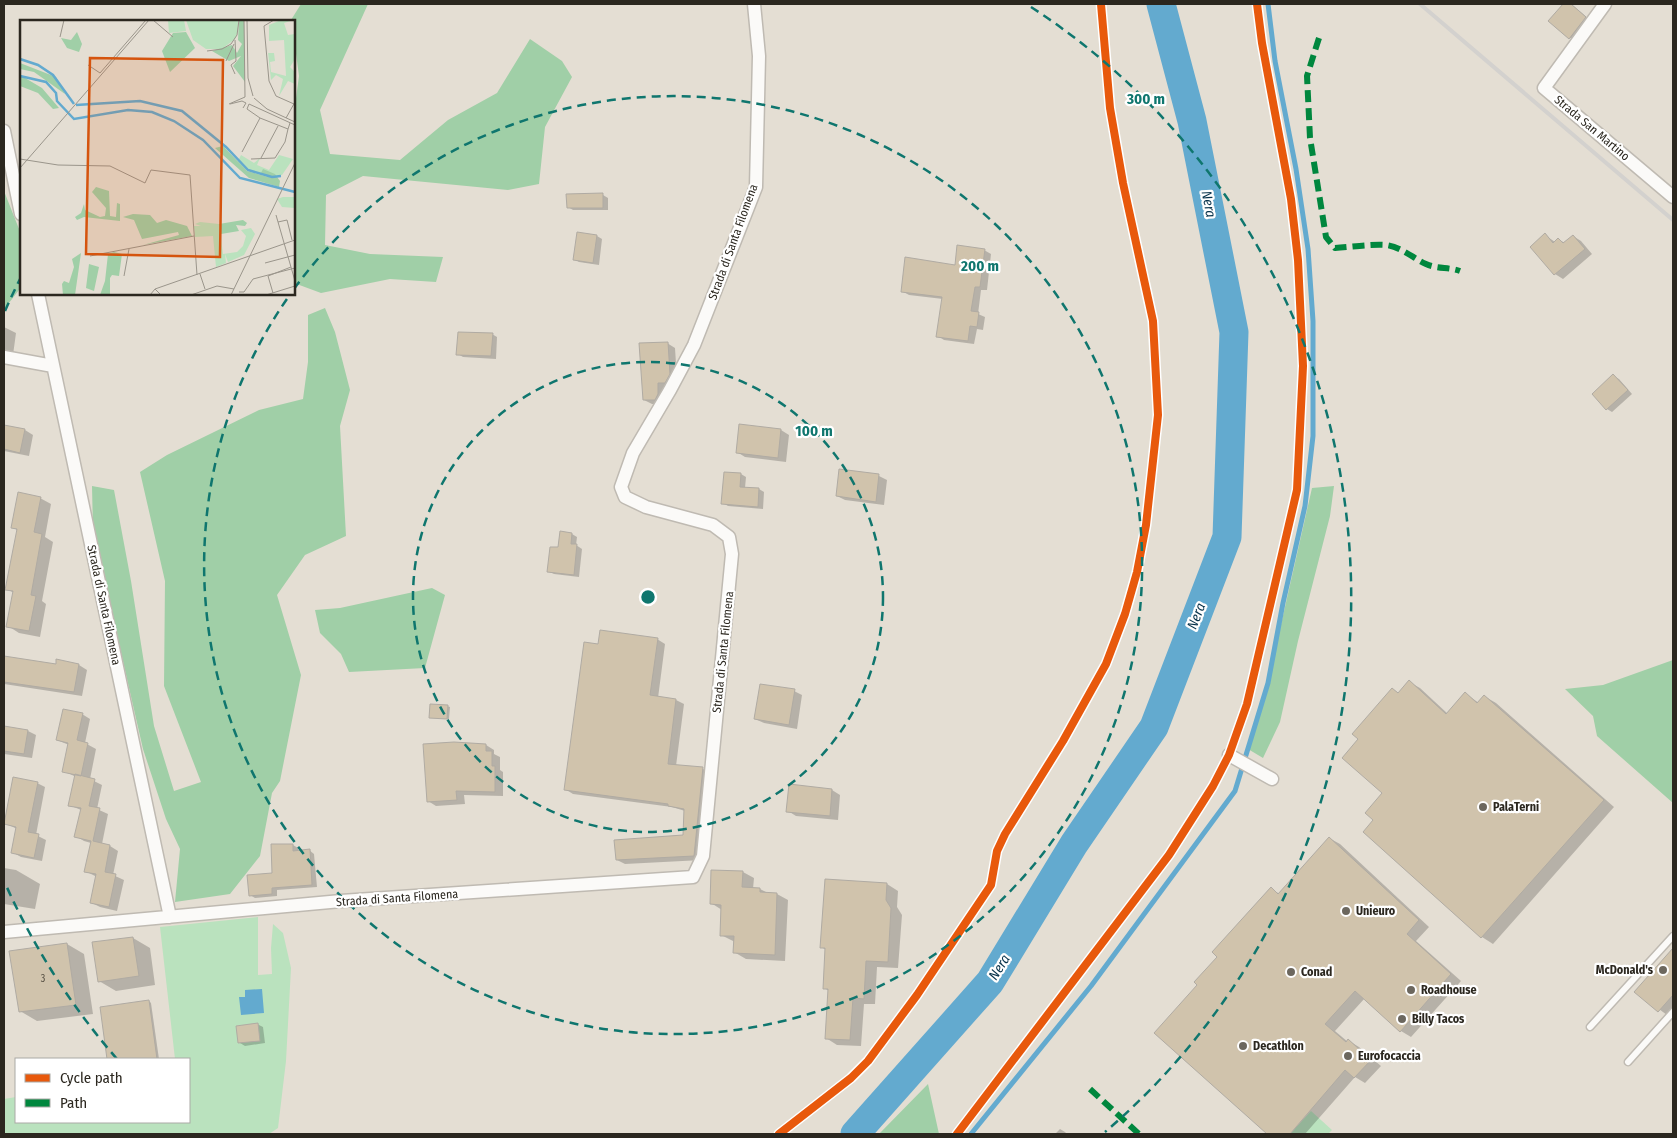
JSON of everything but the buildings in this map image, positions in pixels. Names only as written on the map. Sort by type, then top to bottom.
[{"type":"street","name":"Strada di Santa Filomena","points":[[4,932],[341,901],[693,877],[703,856],[732,554],[729,537],[713,525],[646,508],[625,497],[621,488],[633,453],[694,345],[756,186],[759,56],[754,4]]},
{"type":"street","name":"Strada San Martino","points":[[1605,4],[1544,88],[1673,197]]},
{"type":"street","points":[[4,131],[20,209]]},
{"type":"street","name":"Strada di Santa Filomena","points":[[38,295],[170,917]]},
{"type":"street","points":[[4,357],[53,366]]},
{"type":"street","points":[[1229,755],[1272,779]]},
{"type":"lane","points":[[1590,1027],[1673,936]]},
{"type":"lane","points":[[1628,1062],[1673,1012]]},
{"type":"green space","points":[[301,4],[368,4],[320,110],[330,154],[400,160],[448,120],[497,93],[530,39],[562,61],[572,77],[545,127],[539,184],[508,190],[363,176],[326,195],[325,245],[370,254],[443,257],[436,282],[390,279],[321,293],[295,283],[295,106],[299,76],[295,46],[295,20],[291,20]]},
{"type":"green space","points":[[4,191],[20,231],[20,262],[19,290],[4,307]]},
{"type":"green space","points":[[325,308],[335,332],[350,390],[340,426],[346,536],[305,555],[277,595],[301,675],[280,781],[272,793],[260,856],[230,894],[175,902],[180,849],[166,819],[143,749],[93,530],[92,486],[114,490],[131,581],[154,726],[174,791],[201,782],[164,686],[165,581],[140,472],[167,455],[259,410],[303,399],[308,362],[308,315]]},
{"type":"green space","points":[[1334,486],[1330,516],[1298,641],[1280,722],[1263,758],[1248,749],[1275,651],[1312,488]]},
{"type":"green space","points":[[432,588],[445,595],[425,668],[349,672],[341,654],[320,633],[315,610],[340,608]]},
{"type":"green space","points":[[1673,660],[1673,803],[1597,736],[1593,716],[1565,689],[1603,685]]},
{"type":"green space","points":[[258,917],[258,975],[272,974],[271,948],[273,924],[283,933],[291,968],[286,1061],[278,1128],[269,1134],[4,1134],[4,1099],[15,1097],[15,1123],[190,1123],[190,1058],[175,1058],[160,927]]},
{"type":"green space","points":[[928,1084],[939,1134],[879,1134]]},
{"type":"green space","points":[[1311,1111],[1332,1130],[1328,1134],[1290,1134]]},
{"type":"water","points":[[262,989],[264,1013],[241,1015],[239,997],[245,997],[245,990]]},
{"type":"waterway","name":"Nera","points":[[855,1134],[990,982],[1074,844],[1154,727],[1227,537],[1234,332],[1192,121],[1161,4]]},
{"type":"waterway","points":[[971,1134],[1091,986],[1235,791],[1268,683],[1283,603],[1305,506],[1313,436],[1313,321],[1308,249],[1296,169],[1275,61],[1268,4]]},
{"type":"railway","points":[[1420,4],[1673,220]]},
{"type":"marked path","points":[[1319,38],[1307,76],[1310,138],[1326,237],[1335,248],[1386,245],[1402,250],[1430,266],[1460,271]]},
{"type":"marked path","points":[[1090,1089],[1139,1134]]},
{"type":"cycle path","points":[[779,1134],[851,1078],[868,1061],[917,995],[991,885],[997,851],[1005,834],[1063,741],[1106,664],[1125,614],[1137,572],[1146,525],[1158,415],[1153,321],[1123,183],[1110,108],[1101,4]]},
{"type":"cycle path","points":[[957,1134],[1169,855],[1213,786],[1229,755],[1247,704],[1297,490],[1303,366],[1298,260],[1291,199],[1262,43],[1257,4]]},
{"type":"place","name":"PalaTerni","points":[[1483,807]]},
{"type":"place","name":"Unieuro","points":[[1346,911]]},
{"type":"place","name":"McDonald's","points":[[1663,970]]},
{"type":"place","name":"Conad","points":[[1291,972]]},
{"type":"place","name":"Roadhouse","points":[[1411,990]]},
{"type":"place","name":"Billy Tacos","points":[[1402,1019]]},
{"type":"place","name":"Decathlon","points":[[1243,1046]]},
{"type":"place","name":"Eurofocaccia","points":[[1348,1056]]}]
